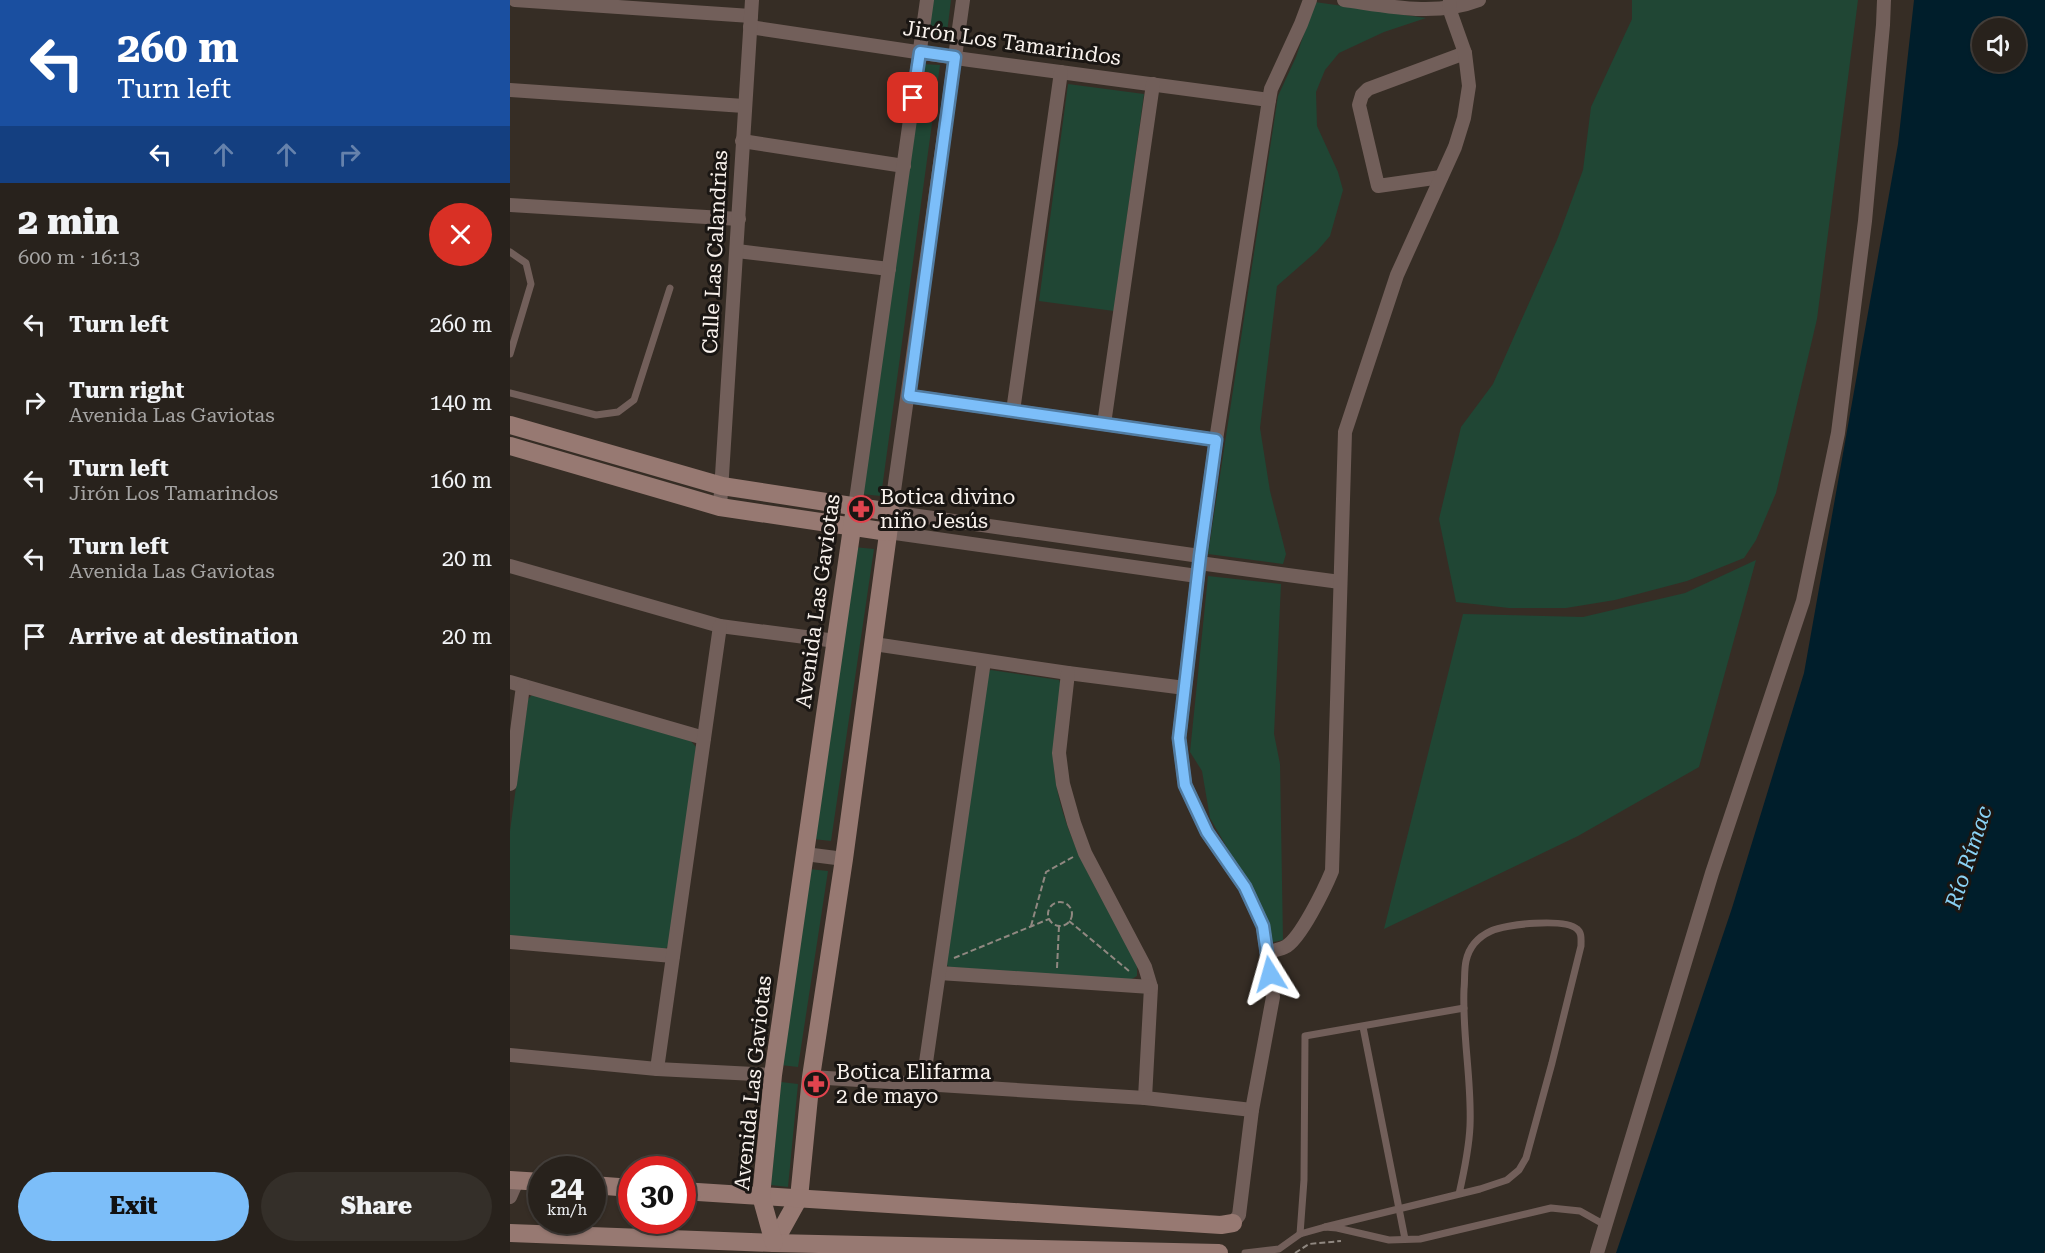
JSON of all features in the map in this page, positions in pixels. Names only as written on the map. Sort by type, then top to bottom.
[{"type":"street","name":"Jirón Los Tamarindos","points":[[515,0],[750,21],[920,52],[1269,100]]},
{"type":"street","name":"Calle Las Calandrias","points":[[720,507],[752,0]]},
{"type":"street","name":"Avenida Las Gaviotas","points":[[774,1243],[761,1196],[773,1075],[927,0]]},
{"type":"street","points":[[774,1243],[799,1198],[812,1077],[963,0]]},
{"type":"street","points":[[696,1192],[1221,1225],[1233,1223],[1239,1215],[1252,1110],[1273,997],[1263,926],[1245,887],[1207,832],[1185,785],[1179,738],[1216,440],[1269,100],[1271,89],[1310,0]]},
{"type":"street","points":[[1344,0],[1412,9],[1479,0]]},
{"type":"street","points":[[1597,1253],[1712,873],[1803,601],[1838,433],[1865,221],[1884,0]]},
{"type":"street","points":[[1266,952],[1287,947],[1308,919],[1332,871],[1345,432],[1397,275],[1455,147],[1464,118],[1469,86],[1465,53],[1449,4]]},
{"type":"street","points":[[1441,177],[1378,186],[1359,105],[1362,95],[1368,88],[1465,53]]},
{"type":"street","points":[[1013,411],[1061,72]]},
{"type":"street","points":[[1104,424],[1153,84]]},
{"type":"street","points":[[510,90],[744,106]]},
{"type":"street","points":[[742,141],[904,166]]},
{"type":"street","points":[[510,205],[739,219]]},
{"type":"street","points":[[737,251],[889,269]]},
{"type":"street","points":[[909,396],[1216,440]]},
{"type":"street","points":[[510,425],[722,486],[891,512],[1199,565]]},
{"type":"street","points":[[510,446],[720,507],[888,532],[1268,572],[1340,582]]},
{"type":"street","points":[[510,566],[720,626],[836,640]]},
{"type":"street","points":[[657,1069],[720,626]]},
{"type":"street","points":[[873,644],[1185,688]]},
{"type":"street","points":[[923,1083],[984,661]]},
{"type":"street","points":[[1068,673],[1059,753],[1063,784],[1085,853],[1145,967],[1151,987],[1144,1098]]},
{"type":"street","points":[[510,784],[517,684],[704,738]]},
{"type":"street","points":[[805,854],[844,859]]},
{"type":"street","points":[[510,942],[673,956]]},
{"type":"street","points":[[939,973],[1151,987]]},
{"type":"street","points":[[510,1055],[657,1069],[773,1075]]},
{"type":"street","points":[[812,1077],[1144,1098],[1252,1110]]},
{"type":"street","points":[[512,1186],[528,1184]]},
{"type":"street","points":[[510,1233],[774,1243],[1219,1253]]},
{"type":"lane","points":[[510,252],[526,263],[531,284],[510,354]]},
{"type":"lane","points":[[510,393],[596,415],[618,412],[634,400],[670,288]]},
{"type":"lane","points":[[1245,1253],[1279,1249],[1300,1234],[1459,1194],[1507,1180],[1519,1170],[1526,1158],[1581,946],[1581,934],[1575,927],[1560,923],[1537,923],[1492,930],[1477,940],[1470,949],[1466,963],[1464,1008],[1470,1126],[1459,1194]]},
{"type":"lane","points":[[1300,1234],[1304,1180],[1305,1036],[1464,1008]]},
{"type":"lane","points":[[1363,1027],[1405,1239]]},
{"type":"lane","points":[[1325,1227],[1389,1240],[1405,1239],[1435,1236],[1551,1208],[1580,1211],[1605,1225]]},
{"type":"path","points":[[1031,926],[1046,872],[1075,856]]},
{"type":"path","points":[[1059,901],[1068,904],[1071,908],[1072,913],[1065,925],[1056,925],[1049,919],[1048,909],[1054,903],[1059,901]]},
{"type":"path","points":[[949,961],[1049,919]]},
{"type":"path","points":[[1069,921],[1132,973]]},
{"type":"path","points":[[1057,970],[1059,926]]},
{"type":"path","points":[[1295,1253],[1310,1244],[1348,1241]]},
{"type":"green space","points":[[932,0],[951,0],[946,41],[927,39]]},
{"type":"green space","points":[[1632,0],[1858,0],[1817,319],[1776,493],[1756,540],[1744,558],[1687,581],[1615,600],[1566,608],[1509,608],[1456,602],[1439,519],[1461,427],[1493,384],[1557,240],[1583,170],[1591,107],[1632,19]]},
{"type":"green space","points":[[1315,2],[1426,18],[1384,32],[1339,53],[1325,70],[1316,92],[1317,126],[1338,172],[1343,190],[1330,236],[1317,251],[1277,286],[1260,428],[1270,491],[1286,554],[1283,564],[1208,554],[1278,96],[1296,57]]},
{"type":"green space","points":[[922,64],[940,65],[881,496],[861,494]]},
{"type":"green space","points":[[1068,84],[1144,94],[1114,311],[1039,301]]},
{"type":"green space","points":[[854,547],[874,549],[831,841],[813,839]]},
{"type":"green space","points":[[1756,560],[1699,767],[1578,836],[1384,929],[1463,614],[1583,617],[1685,593]]},
{"type":"green space","points":[[1208,576],[1281,584],[1274,734],[1280,764],[1283,940],[1269,943],[1248,884],[1210,818],[1202,771],[1190,752]]},
{"type":"green space","points":[[991,670],[1059,680],[1061,685],[1054,754],[1055,777],[1060,802],[1067,826],[1088,872],[1137,962],[1137,976],[1130,980],[949,967],[945,963],[987,672]]},
{"type":"green space","points":[[532,695],[691,741],[696,747],[671,945],[664,949],[510,938],[510,831],[528,699]]},
{"type":"green space","points":[[809,869],[828,871],[798,1067],[780,1065]]},
{"type":"green space","points":[[781,1082],[798,1084],[788,1187],[771,1185]]},
{"type":"water","name":"Río Rímac","points":[[1914,0],[2045,0],[2044,1253],[1616,1253],[1732,908],[1804,673],[1898,144]]},
{"type":"place","name":"Botica divino niño Jesús","points":[[861,509]]},
{"type":"place","name":"Botica Elifarma 2 de mayo","points":[[816,1084]]},
{"type":"route","points":[[913,98],[920,52],[955,57],[909,396],[1216,440],[1179,738],[1185,785],[1207,832],[1245,887],[1263,926],[1270,974]]}]
